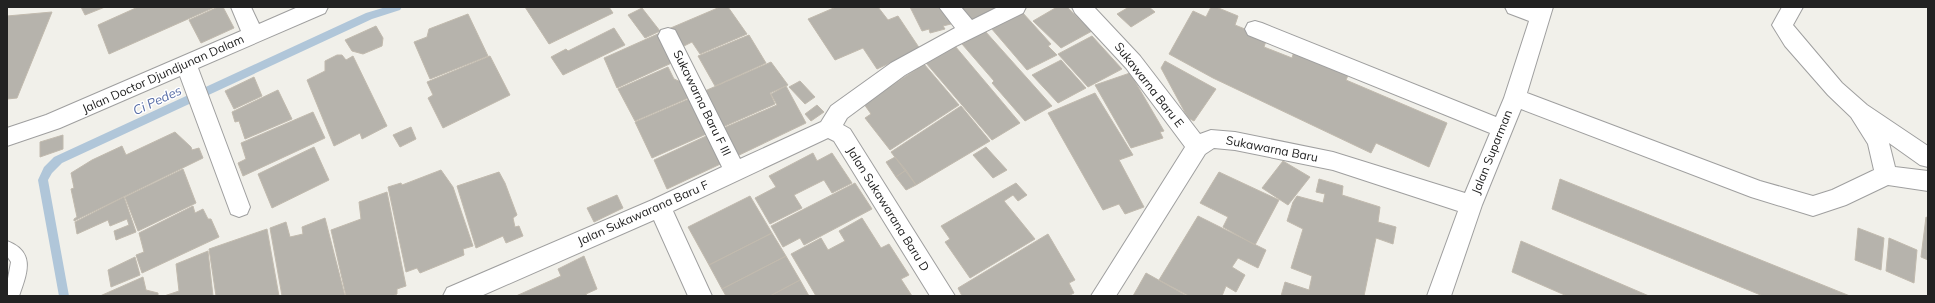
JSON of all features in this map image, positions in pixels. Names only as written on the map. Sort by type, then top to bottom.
[{"type":"street","points":[[241,7],[248,18],[253,35]]},
{"type":"street","name":"Jalan Doctor Djundjunan Dalam","points":[[7,137],[52,122],[318,7]]},
{"type":"street","points":[[949,7],[969,31]]},
{"type":"street","points":[[829,128],[838,112],[898,69],[1016,7]]},
{"type":"street","name":"Sukawarna Baru E","points":[[1082,7],[1133,62],[1197,147]]},
{"type":"street","points":[[1515,7],[1542,12]]},
{"type":"street","points":[[1792,7],[1782,25],[1792,40],[1835,89],[1859,110],[1928,158]]},
{"type":"street","name":"Jalan Suparman","points":[[1439,296],[1471,205],[1515,98],[1542,12]]},
{"type":"street","points":[[1255,29],[1502,129]]},
{"type":"street","name":"Sukawarna Baru F III","points":[[668,36],[735,171]]},
{"type":"street","points":[[186,63],[239,207]]},
{"type":"street","points":[[1515,98],[1759,190],[1813,206],[1838,198],[1886,174],[1928,181]]},
{"type":"street","points":[[1859,110],[1878,142],[1886,174]]},
{"type":"street","name":"Jalan Sukawarana Baru F","points":[[455,296],[484,291],[660,206],[829,128]]},
{"type":"street","name":"Jalan Sukawarana Baru D","points":[[829,128],[842,136],[943,296]]},
{"type":"street","name":"Sukawarna Baru","points":[[1197,147],[1211,139],[1235,141],[1333,161],[1471,205]]},
{"type":"street","points":[[1103,296],[1197,147]]},
{"type":"street","points":[[660,206],[700,296]]},
{"type":"lane","points":[[7,248],[14,250],[20,259],[20,268],[10,296]]},
{"type":"building","points":[[81,7],[105,7],[85,15]]},
{"type":"building","points":[[138,7],[215,7],[109,54],[98,25]]},
{"type":"building","points":[[218,7],[223,7],[234,28],[201,43],[189,20]]},
{"type":"building","points":[[525,7],[609,7],[613,13],[549,44]]},
{"type":"building","points":[[720,7],[728,7],[747,34],[700,54],[692,42],[678,49],[666,30]]},
{"type":"building","points":[[836,7],[878,7],[888,20],[898,16],[920,49],[877,69],[863,48],[835,60],[808,19]]},
{"type":"building","points":[[910,7],[942,7],[951,24],[943,26],[945,29],[930,33],[929,29],[922,31]]},
{"type":"building","points":[[955,7],[1000,7],[971,27]]},
{"type":"building","points":[[1057,7],[1067,7],[1092,31],[1061,48],[1033,21]]},
{"type":"building","points":[[1129,7],[1149,7],[1155,12],[1131,27],[1117,14]]},
{"type":"building","points":[[1211,7],[1216,7],[1238,16],[1235,25],[1267,38],[1264,47],[1292,58],[1295,48],[1350,71],[1346,80],[1447,123],[1429,167],[1376,143],[1371,153],[1213,78],[1169,54],[1193,11],[1206,17]]},
{"type":"building","points":[[642,8],[660,31],[645,38],[628,15]]},
{"type":"building","points":[[52,12],[17,98],[7,99],[7,16]]},
{"type":"building","points":[[1022,12],[1051,44],[1048,46],[1057,55],[1027,70],[991,28]]},
{"type":"building","points":[[468,14],[488,56],[430,79],[414,42],[427,37],[429,29]]},
{"type":"building","points":[[376,26],[383,38],[382,46],[363,54],[352,51],[345,40]]},
{"type":"building","points":[[614,28],[625,45],[563,75],[551,57],[566,49],[568,51]]},
{"type":"building","points":[[985,31],[1052,106],[1025,121],[992,83],[994,81],[962,44]]},
{"type":"building","points":[[660,33],[676,61],[617,88],[604,58]]},
{"type":"building","points":[[749,35],[766,63],[715,86],[698,56]]},
{"type":"building","points":[[1092,36],[1122,69],[1088,87],[1058,54]]},
{"type":"building","points":[[955,46],[1020,123],[992,140],[926,63]]},
{"type":"building","points":[[337,55],[342,55],[346,60],[353,56],[387,126],[362,139],[360,133],[334,146],[307,80],[325,71],[325,61]]},
{"type":"building","points":[[490,56],[510,95],[443,128],[428,98],[433,95],[427,82]]},
{"type":"building","points":[[1061,60],[1086,88],[1058,103],[1032,75]]},
{"type":"building","points":[[1165,61],[1216,89],[1194,121],[1188,118],[1161,68]]},
{"type":"building","points":[[771,62],[788,85],[770,93],[775,104],[716,130],[698,94]]},
{"type":"building","points":[[924,64],[959,105],[890,150],[865,118],[871,114],[864,104]]},
{"type":"building","points":[[668,67],[674,79],[688,85],[693,96],[635,121],[618,89]]},
{"type":"building","points":[[1130,73],[1164,131],[1160,132],[1163,138],[1131,148],[1095,85]]},
{"type":"building","points":[[254,77],[262,96],[234,109],[225,91]]},
{"type":"building","points":[[800,81],[815,97],[805,104],[789,87]]},
{"type":"building","points":[[786,86],[806,123],[733,158],[719,130],[777,105],[771,94]]},
{"type":"building","points":[[278,90],[292,119],[245,139],[239,121],[235,122],[232,112]]},
{"type":"building","points":[[1095,93],[1133,155],[1119,160],[1144,207],[1125,214],[1119,204],[1103,210],[1048,113]]},
{"type":"building","points":[[696,96],[713,131],[652,158],[635,122]]},
{"type":"building","points":[[817,105],[824,112],[811,121],[805,114]]},
{"type":"building","points":[[961,106],[990,141],[916,185],[891,152]]},
{"type":"building","points":[[313,112],[325,138],[243,176],[238,163],[246,159],[241,143]]},
{"type":"building","points":[[411,127],[416,139],[400,147],[393,135]]},
{"type":"building","points":[[175,132],[191,147],[192,150],[199,148],[203,158],[74,221],[77,217],[71,189],[74,188],[71,173],[92,160],[122,146],[126,155]]},
{"type":"building","points":[[715,132],[729,160],[667,189],[654,160]]},
{"type":"building","points":[[63,135],[63,149],[40,157],[40,142]]},
{"type":"building","points":[[314,147],[329,180],[272,208],[258,174]]},
{"type":"building","points":[[986,147],[1007,170],[993,178],[973,155]]},
{"type":"building","points":[[813,153],[817,161],[832,153],[852,183],[832,193],[824,180],[794,195],[802,208],[770,224],[755,198],[776,187],[769,176]]},
{"type":"building","points":[[895,157],[906,170],[896,177],[886,162]]},
{"type":"building","points":[[1283,161],[1310,177],[1288,205],[1262,188]]},
{"type":"building","points":[[183,169],[196,203],[138,231],[125,197]]},
{"type":"building","points":[[441,170],[453,187],[473,246],[463,249],[464,255],[420,273],[417,268],[406,272],[388,187],[401,183],[402,185]]},
{"type":"building","points":[[906,170],[916,185],[906,190],[896,177]]},
{"type":"building","points":[[499,172],[505,183],[517,215],[513,218],[515,227],[519,226],[523,236],[506,243],[503,236],[476,248],[457,186]]},
{"type":"building","points":[[1219,172],[1279,200],[1255,245],[1223,227],[1228,217],[1200,203]]},
{"type":"building","points":[[1319,179],[1343,186],[1342,195],[1380,207],[1378,222],[1396,227],[1393,244],[1376,238],[1364,296],[1281,296],[1285,282],[1309,290],[1312,276],[1291,268],[1303,229],[1287,221],[1293,202],[1297,196],[1323,203],[1325,194],[1316,192]]},
{"type":"building","points":[[1560,179],[1850,296],[1763,296],[1552,209]]},
{"type":"building","points":[[855,183],[872,209],[804,245],[800,238],[783,247],[771,226]]},
{"type":"building","points":[[1016,183],[1027,195],[1018,201],[1013,195],[1004,201],[1035,239],[970,278],[945,242],[950,239],[941,226]]},
{"type":"building","points":[[387,192],[406,286],[397,289],[397,294],[392,296],[346,296],[331,230],[361,219],[359,202]]},
{"type":"building","points":[[617,195],[623,208],[594,222],[587,208]]},
{"type":"building","points":[[750,196],[772,233],[709,265],[688,227]]},
{"type":"building","points":[[124,197],[136,232],[116,240],[114,231],[129,225],[127,219],[110,226],[108,220],[77,234],[75,222]]},
{"type":"building","points":[[193,206],[195,213],[203,209],[208,219],[211,219],[219,237],[142,273],[136,255],[144,252],[139,233]]},
{"type":"building","points":[[1198,216],[1266,250],[1258,268],[1238,258],[1232,267],[1245,275],[1236,292],[1226,286],[1222,296],[1189,296],[1159,280]]},
{"type":"building","points":[[1926,217],[1928,218],[1928,260],[1921,257]]},
{"type":"building","points":[[325,218],[345,296],[282,296],[270,228],[286,222],[290,237],[303,234],[302,227]]},
{"type":"building","points":[[862,218],[881,248],[889,244],[909,275],[901,279],[912,296],[816,296],[791,254],[821,238],[828,250],[845,241],[839,231]]},
{"type":"building","points":[[1858,228],[1884,238],[1881,270],[1855,260]]},
{"type":"building","points":[[267,229],[279,296],[216,296],[209,249]]},
{"type":"building","points":[[772,233],[786,256],[722,289],[709,265]]},
{"type":"building","points":[[1048,234],[1075,280],[1069,283],[1074,293],[1068,296],[962,296],[958,288]]},
{"type":"building","points":[[1889,238],[1917,250],[1914,283],[1886,271]]},
{"type":"building","points":[[1521,241],[1649,296],[1567,296],[1512,272]]},
{"type":"building","points":[[208,251],[213,296],[164,296],[179,291],[176,264]]},
{"type":"building","points":[[584,256],[597,289],[586,294],[587,296],[516,296],[561,276],[558,269]]},
{"type":"building","points":[[786,256],[800,280],[770,296],[726,296],[722,289]]},
{"type":"building","points":[[135,257],[140,275],[111,287],[108,270]]},
{"type":"building","points":[[1146,273],[1187,296],[1133,296]]},
{"type":"building","points":[[143,277],[146,290],[158,293],[158,296],[100,296]]},
{"type":"building","points":[[800,280],[809,296],[770,296]]},
{"type":"waterway","name":"Ci Pedes","points":[[64,296],[43,180],[48,170],[58,160],[369,16],[397,7]]}]
